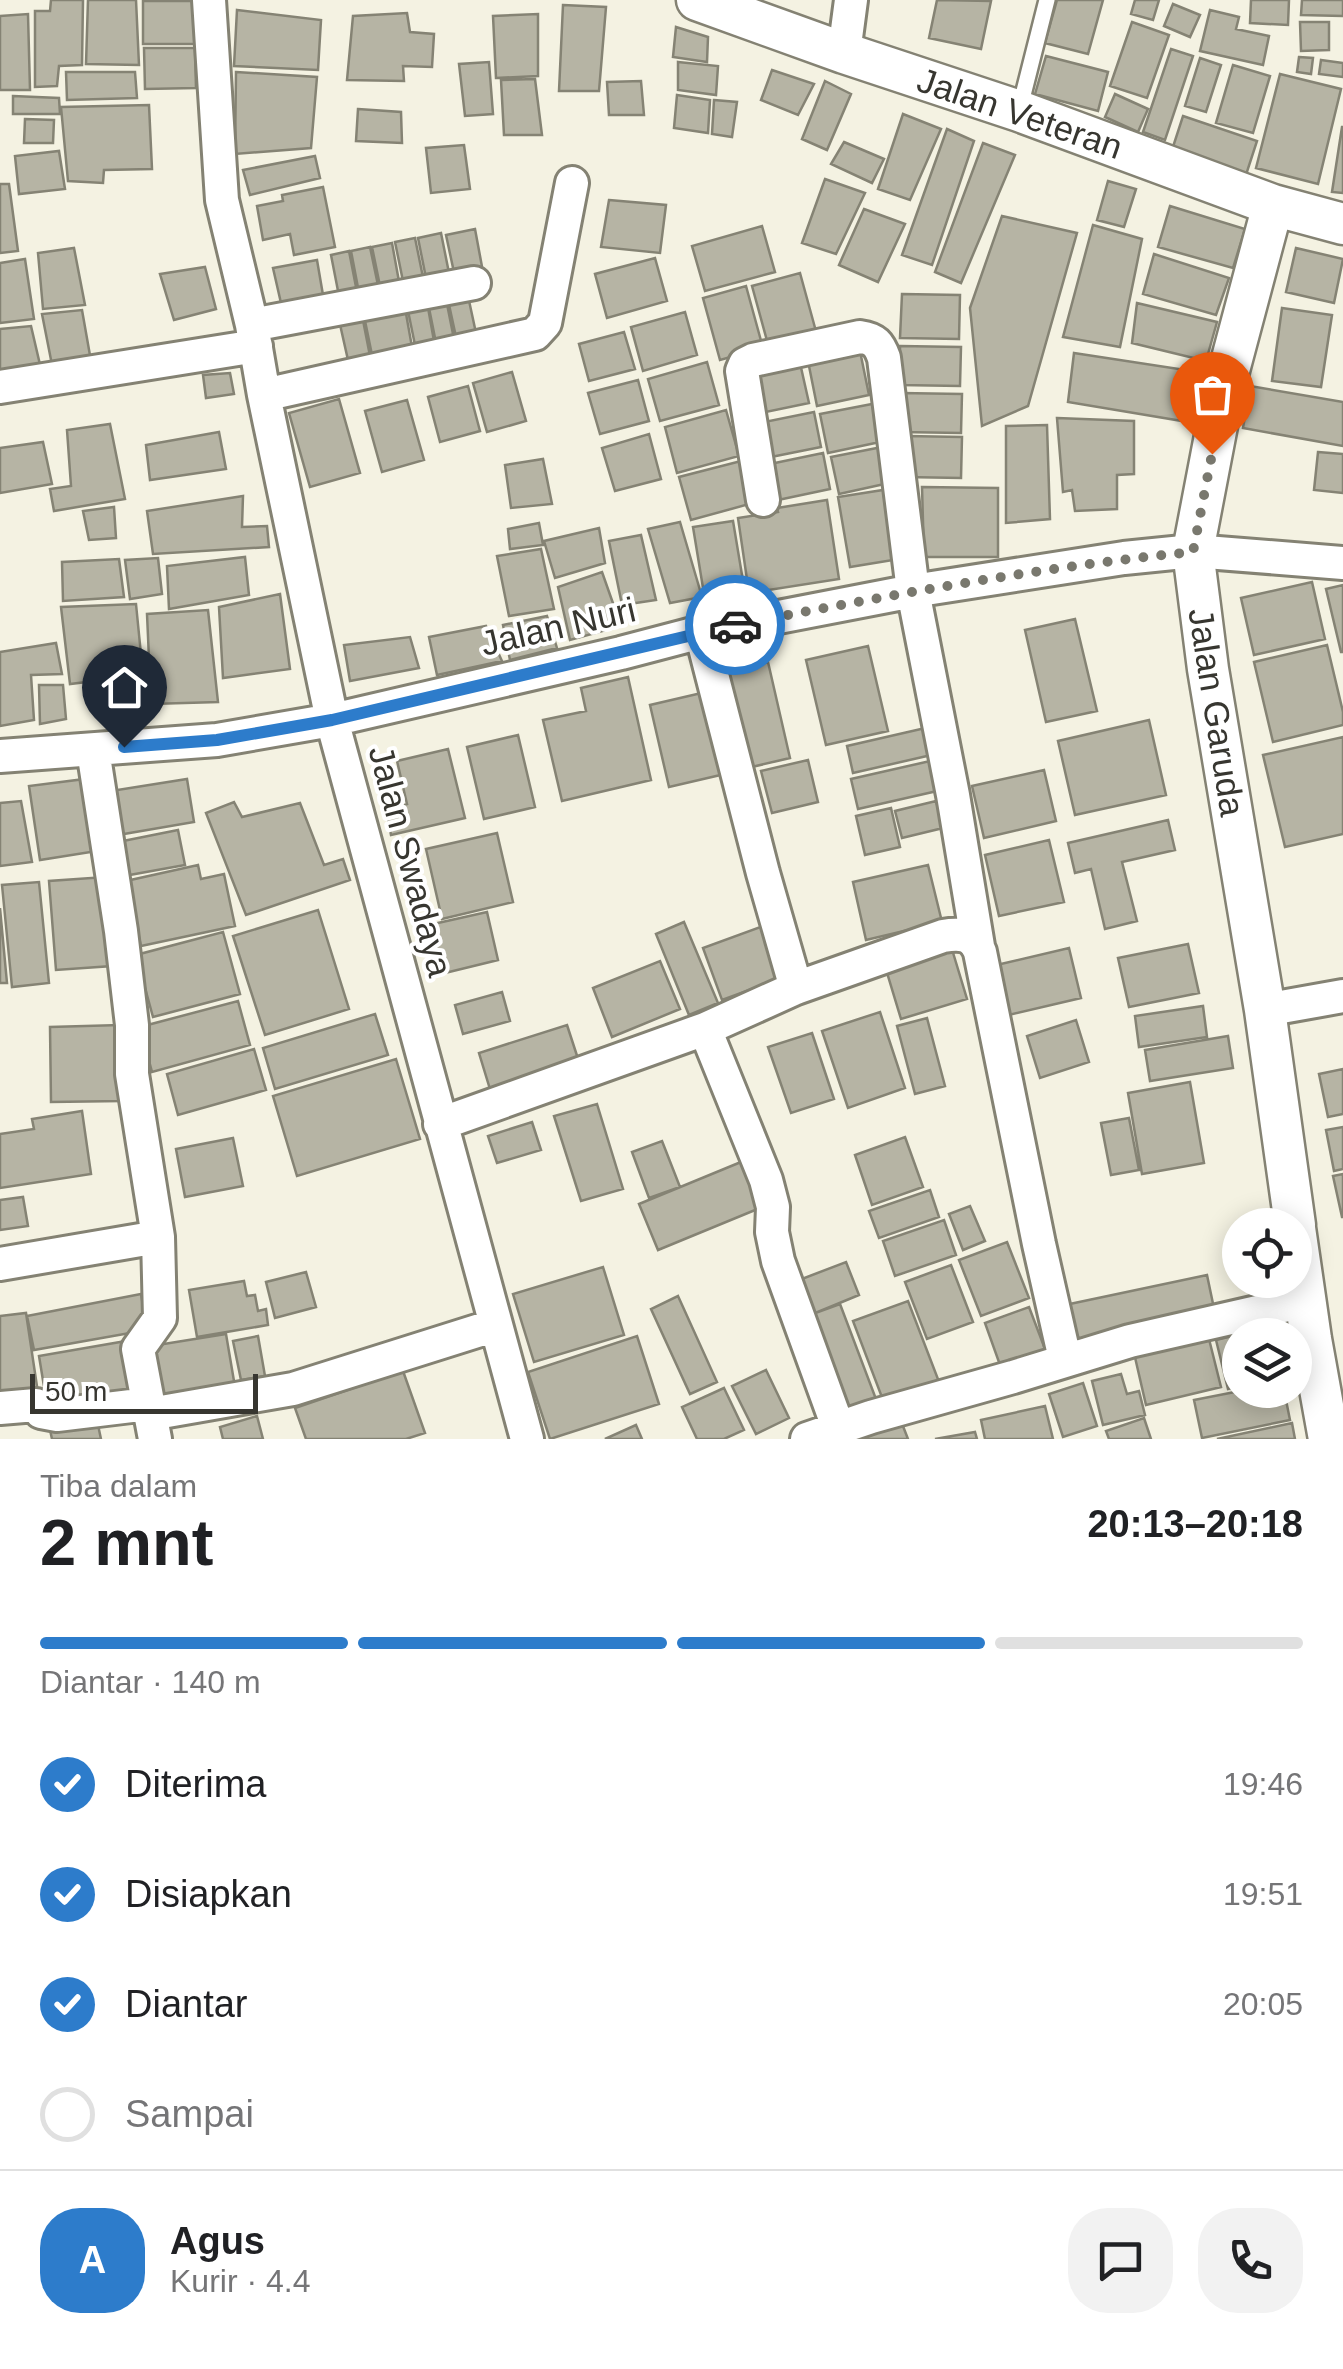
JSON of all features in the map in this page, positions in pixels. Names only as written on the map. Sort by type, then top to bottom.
[{"type":"street","name":"Jalan Swadaya","points":[[210,0],[222,200],[254,335],[332,720],[527,1439]]},
{"type":"street","name":"Jalan Veteran","points":[[697,0],[1019,110],[1272,205],[1343,224]]},
{"type":"street","points":[[844,52],[850,0]]},
{"type":"street","points":[[264,395],[535,334],[545,323],[572,182]]},
{"type":"street","name":"Jalan Garuda","points":[[1272,205],[1224,389],[1193,552],[1292,1208]]},
{"type":"street","points":[[0,387],[254,335],[474,283]]},
{"type":"street","points":[[763,500],[742,370],[745,364],[860,337],[878,342],[884,358],[913,591],[978,946],[1065,1360]]},
{"type":"street","name":"Jalan Nuri","points":[[0,756],[217,740],[332,720],[700,632],[913,591],[1124,558],[1193,552],[1343,563]]},
{"type":"street","points":[[700,632],[796,988]]},
{"type":"street","points":[[93,750],[121,931],[132,1025],[132,1074],[158,1237],[160,1318],[138,1350],[151,1419]]},
{"type":"street","points":[[440,1124],[704,1029],[796,988],[943,936],[967,935],[978,946]]},
{"type":"street","points":[[1265,1010],[1343,996]]},
{"type":"street","points":[[704,1029],[766,1180],[778,1261],[823,1433],[1130,1341],[1305,1301]]},
{"type":"street","points":[[0,1264],[158,1237]]},
{"type":"street","name":"Jalan Garuda","points":[[1305,1298],[1329,1439]]},
{"type":"street","points":[[0,1408],[36,1405],[41,1412],[58,1415],[151,1419],[293,1389],[496,1325]]},
{"type":"lane","points":[[1019,110],[1047,0]]},
{"type":"building","points":[[51,0],[83,0],[82,65],[59,66],[57,86],[35,87],[35,11],[50,11]]},
{"type":"building","points":[[88,0],[136,0],[139,65],[86,64]]},
{"type":"building","points":[[937,0],[991,1],[981,49],[929,38]]},
{"type":"building","points":[[1057,0],[1103,0],[1088,54],[1045,43]]},
{"type":"building","points":[[1135,0],[1159,0],[1153,20],[1131,14]]},
{"type":"building","points":[[1251,0],[1289,0],[1288,25],[1250,23]]},
{"type":"building","points":[[1302,0],[1343,0],[1343,16],[1301,15]]},
{"type":"building","points":[[143,1],[199,1],[201,44],[143,44]]},
{"type":"building","points":[[1173,4],[1200,15],[1190,37],[1164,26]]},
{"type":"building","points":[[563,5],[606,7],[599,91],[559,91]]},
{"type":"building","points":[[237,10],[321,20],[318,70],[234,66]]},
{"type":"building","points":[[1210,10],[1239,17],[1236,29],[1269,36],[1263,65],[1200,51]]},
{"type":"building","points":[[407,13],[410,32],[434,34],[432,67],[403,66],[404,81],[347,80],[353,16]]},
{"type":"building","points":[[28,14],[30,90],[0,90],[0,16]]},
{"type":"building","points":[[538,14],[538,76],[496,78],[493,16]]},
{"type":"building","points":[[1132,22],[1169,35],[1147,98],[1110,86]]},
{"type":"building","points":[[1300,22],[1329,22],[1329,50],[1301,51]]},
{"type":"building","points":[[676,27],[708,37],[707,62],[673,57]]},
{"type":"building","points":[[144,48],[195,48],[196,88],[145,89]]},
{"type":"building","points":[[1171,49],[1193,56],[1165,140],[1143,132]]},
{"type":"building","points":[[1046,56],[1108,72],[1098,111],[1035,94]]},
{"type":"building","points":[[1299,57],[1313,58],[1311,74],[1297,72]]},
{"type":"building","points":[[1200,58],[1221,65],[1206,112],[1185,106]]},
{"type":"building","points":[[1321,60],[1343,63],[1343,77],[1319,74]]},
{"type":"building","points":[[489,62],[493,114],[465,116],[459,64]]},
{"type":"building","points":[[678,62],[718,66],[716,95],[678,90]]},
{"type":"building","points":[[1233,65],[1270,76],[1253,133],[1216,123]]},
{"type":"building","points":[[772,70],[814,84],[798,115],[761,100]]},
{"type":"building","points":[[66,72],[135,72],[137,98],[67,100]]},
{"type":"building","points":[[236,72],[317,77],[311,148],[235,154]]},
{"type":"building","points":[[1280,74],[1341,89],[1318,184],[1256,168]]},
{"type":"building","points":[[535,79],[542,135],[504,135],[501,80]]},
{"type":"building","points":[[641,81],[644,115],[609,115],[607,82]]},
{"type":"building","points":[[825,81],[851,94],[827,150],[802,139]]},
{"type":"building","points":[[1115,94],[1148,109],[1138,132],[1105,117]]},
{"type":"building","points":[[677,95],[710,100],[708,133],[674,128]]},
{"type":"building","points":[[13,96],[59,98],[60,114],[13,114]]},
{"type":"building","points":[[714,100],[737,102],[732,137],[712,134]]},
{"type":"building","points":[[149,105],[152,169],[104,170],[103,183],[68,181],[61,107]]},
{"type":"building","points":[[358,109],[401,112],[402,143],[356,141]]},
{"type":"building","points":[[903,114],[941,129],[910,200],[878,189]]},
{"type":"building","points":[[1183,116],[1257,141],[1245,178],[1171,153]]},
{"type":"building","points":[[25,119],[54,120],[53,143],[24,143]]},
{"type":"building","points":[[1343,127],[1343,193],[1332,192]]},
{"type":"building","points":[[947,129],[974,141],[932,265],[902,255]]},
{"type":"building","points":[[844,142],[884,159],[872,183],[831,164]]},
{"type":"building","points":[[983,143],[1015,155],[961,283],[935,272]]},
{"type":"building","points":[[464,145],[470,189],[431,193],[426,148]]},
{"type":"building","points":[[59,151],[65,189],[19,194],[15,156]]},
{"type":"building","points":[[315,156],[320,178],[250,195],[243,170]]},
{"type":"building","points":[[825,179],[865,193],[836,254],[802,243]]},
{"type":"building","points":[[1108,181],[1136,189],[1124,227],[1097,220]]},
{"type":"building","points":[[0,184],[9,184],[18,251],[0,253]]},
{"type":"building","points":[[323,187],[335,247],[294,255],[290,234],[263,240],[257,206],[283,201],[282,195]]},
{"type":"building","points":[[609,200],[666,205],[660,253],[601,247]]},
{"type":"building","points":[[1170,206],[1245,229],[1233,268],[1158,247]]},
{"type":"building","points":[[864,209],[905,224],[878,282],[839,265]]},
{"type":"building","points":[[1002,216],[1077,233],[1028,406],[982,426],[970,308]]},
{"type":"building","points":[[1093,225],[1142,239],[1120,347],[1063,337]]},
{"type":"building","points":[[762,226],[775,272],[705,291],[692,246]]},
{"type":"building","points":[[475,229],[483,272],[455,277],[446,235]]},
{"type":"building","points":[[441,233],[450,278],[427,283],[418,238]]},
{"type":"building","points":[[415,238],[424,282],[404,286],[395,242]]},
{"type":"building","points":[[392,243],[400,287],[381,291],[372,247]]},
{"type":"building","points":[[370,247],[379,290],[359,293],[351,251]]},
{"type":"building","points":[[74,248],[85,305],[43,309],[38,253]]},
{"type":"building","points":[[1296,248],[1343,259],[1334,303],[1286,292]]},
{"type":"building","points":[[349,251],[357,292],[339,296],[331,255]]},
{"type":"building","points":[[1154,254],[1229,278],[1216,315],[1143,294]]},
{"type":"building","points":[[655,258],[667,301],[607,318],[595,274]]},
{"type":"building","points":[[25,259],[34,319],[0,323],[0,263]]},
{"type":"building","points":[[317,260],[323,295],[281,303],[273,268]]},
{"type":"building","points":[[205,267],[216,309],[174,320],[160,274]]},
{"type":"building","points":[[800,273],[817,335],[769,348],[752,286]]},
{"type":"building","points":[[746,286],[763,348],[720,360],[703,298]]},
{"type":"building","points":[[902,294],[960,295],[959,339],[900,338]]},
{"type":"building","points":[[468,296],[476,333],[456,337],[448,300]]},
{"type":"building","points":[[446,299],[454,339],[436,343],[428,303]]},
{"type":"building","points":[[427,302],[434,341],[415,345],[407,306]]},
{"type":"building","points":[[1137,303],[1217,322],[1206,361],[1132,343]]},
{"type":"building","points":[[405,308],[412,347],[372,355],[364,316]]},
{"type":"building","points":[[1282,308],[1332,315],[1321,387],[1272,381]]},
{"type":"building","points":[[82,310],[91,361],[53,370],[42,314]]},
{"type":"building","points":[[685,312],[697,355],[643,371],[631,327]]},
{"type":"building","points":[[362,315],[370,356],[348,360],[339,320]]},
{"type":"building","points":[[31,326],[41,369],[0,374],[0,329]]},
{"type":"building","points":[[624,332],[635,369],[589,381],[579,344]]},
{"type":"building","points":[[900,346],[961,347],[960,386],[900,385]]},
{"type":"building","points":[[860,351],[869,395],[817,406],[808,361]]},
{"type":"building","points":[[1074,353],[1192,371],[1182,421],[1068,402]]},
{"type":"building","points":[[707,362],[719,405],[660,421],[648,379]]},
{"type":"building","points":[[800,363],[809,403],[756,414],[748,374]]},
{"type":"building","points":[[512,372],[526,421],[487,432],[473,383]]},
{"type":"building","points":[[230,373],[234,394],[206,398],[203,375]]},
{"type":"building","points":[[638,380],[649,421],[600,434],[588,393]]},
{"type":"building","points":[[468,386],[480,431],[440,442],[428,397]]},
{"type":"building","points":[[1250,386],[1343,402],[1343,446],[1243,428]]},
{"type":"building","points":[[900,393],[962,394],[961,433],[900,432]]},
{"type":"building","points":[[339,399],[360,473],[310,487],[289,413]]},
{"type":"building","points":[[407,400],[424,460],[382,472],[365,411]]},
{"type":"building","points":[[872,404],[880,442],[828,453],[820,414]]},
{"type":"building","points":[[726,410],[739,456],[677,473],[665,427]]},
{"type":"building","points":[[814,412],[821,447],[766,458],[759,423]]},
{"type":"building","points":[[1057,418],[1134,421],[1134,474],[1117,475],[1117,509],[1075,511],[1072,490],[1063,492]]},
{"type":"building","points":[[110,424],[125,499],[54,511],[50,489],[71,486],[67,430]]},
{"type":"building","points":[[1047,425],[1050,519],[1006,523],[1006,426]]},
{"type":"building","points":[[219,432],[226,469],[150,480],[146,445]]},
{"type":"building","points":[[649,434],[661,479],[615,491],[602,448]]},
{"type":"building","points":[[906,436],[962,437],[961,478],[905,477]]},
{"type":"building","points":[[43,442],[52,484],[0,493],[0,448]]},
{"type":"building","points":[[882,447],[889,483],[839,494],[831,457]]},
{"type":"building","points":[[1318,452],[1343,454],[1343,493],[1314,490]]},
{"type":"building","points":[[823,453],[830,489],[778,500],[770,464]]},
{"type":"building","points":[[543,459],[552,504],[511,508],[505,465]]},
{"type":"building","points":[[741,461],[753,503],[691,520],[679,477]]},
{"type":"building","points":[[922,487],[998,488],[998,557],[924,557]]},
{"type":"building","points":[[883,490],[893,560],[850,567],[838,497]]},
{"type":"building","points":[[243,496],[242,527],[267,526],[269,547],[153,554],[147,511]]},
{"type":"building","points":[[827,500],[839,579],[749,593],[738,518]]},
{"type":"building","points":[[114,507],[116,538],[89,540],[83,511]]},
{"type":"building","points":[[733,521],[745,593],[705,600],[693,527]]},
{"type":"building","points":[[680,522],[702,597],[670,603],[648,529]]},
{"type":"building","points":[[539,523],[543,545],[510,549],[508,529]]},
{"type":"building","points":[[599,528],[605,563],[555,578],[544,541]]},
{"type":"building","points":[[641,535],[656,600],[622,605],[609,541]]},
{"type":"building","points":[[541,549],[554,609],[509,616],[497,556]]},
{"type":"building","points":[[245,557],[249,595],[169,609],[167,566]]},
{"type":"building","points":[[158,558],[162,594],[130,599],[125,560]]},
{"type":"building","points":[[119,559],[124,597],[63,601],[62,562]]},
{"type":"building","points":[[602,572],[621,626],[570,640],[558,587]]},
{"type":"building","points":[[1312,582],[1325,639],[1254,655],[1241,598]]},
{"type":"building","points":[[1343,585],[1343,652],[1341,652],[1326,589]]},
{"type":"building","points":[[280,594],[290,669],[223,678],[219,607]]},
{"type":"building","points":[[136,604],[143,675],[70,684],[61,607]]},
{"type":"building","points":[[208,610],[218,702],[151,704],[147,614]]},
{"type":"building","points":[[547,616],[557,648],[510,660],[503,625]]},
{"type":"building","points":[[1075,619],[1097,711],[1046,722],[1025,630]]},
{"type":"building","points":[[486,626],[502,661],[437,675],[429,637]]},
{"type":"building","points":[[410,637],[419,668],[350,681],[344,645]]},
{"type":"building","points":[[56,643],[62,674],[31,675],[34,720],[0,726],[0,652]]},
{"type":"building","points":[[1327,645],[1343,725],[1273,742],[1254,662]]},
{"type":"building","points":[[868,646],[888,731],[826,745],[806,660]]},
{"type":"building","points":[[768,662],[790,758],[739,770],[717,674]]},
{"type":"building","points":[[628,677],[651,780],[562,801],[543,720],[586,711],[581,688]]},
{"type":"building","points":[[39,685],[63,685],[66,719],[40,724]]},
{"type":"building","points":[[146,691],[148,722],[121,725],[117,692]]},
{"type":"building","points":[[710,691],[729,773],[669,787],[650,705]]},
{"type":"building","points":[[1149,720],[1166,795],[1075,815],[1058,741]]},
{"type":"building","points":[[934,726],[940,753],[853,773],[847,746]]},
{"type":"building","points":[[518,735],[535,807],[484,819],[467,747]]},
{"type":"building","points":[[1343,737],[1343,834],[1285,847],[1263,755]]},
{"type":"building","points":[[448,749],[465,818],[391,835],[386,809],[407,804],[397,761]]},
{"type":"building","points":[[939,759],[946,789],[858,809],[851,779]]},
{"type":"building","points":[[808,760],[818,802],[772,813],[761,771]]},
{"type":"building","points":[[1044,770],[1056,821],[984,838],[972,786]]},
{"type":"building","points":[[85,779],[97,851],[40,860],[29,786]]},
{"type":"building","points":[[187,779],[194,822],[118,835],[111,791]]},
{"type":"building","points":[[21,801],[32,862],[0,866],[0,803]]},
{"type":"building","points":[[936,801],[943,828],[902,838],[895,811]]},
{"type":"building","points":[[234,802],[242,817],[300,803],[324,865],[343,859],[350,880],[246,915],[206,813]]},
{"type":"building","points":[[891,808],[900,847],[865,855],[856,816]]},
{"type":"building","points":[[1168,820],[1175,850],[1122,862],[1137,921],[1105,929],[1091,869],[1075,873],[1068,843]]},
{"type":"building","points":[[178,830],[185,865],[124,876],[118,842]]},
{"type":"building","points":[[497,833],[513,902],[442,919],[426,849]]},
{"type":"building","points":[[1049,840],[1064,902],[999,916],[985,855]]},
{"type":"building","points":[[198,865],[201,879],[224,874],[235,926],[141,946],[126,881]]},
{"type":"building","points":[[928,865],[942,922],[866,940],[853,882]]},
{"type":"building","points":[[105,877],[112,966],[56,970],[49,881]]},
{"type":"building","points":[[39,882],[49,983],[12,987],[2,885]]},
{"type":"building","points":[[0,908],[7,983],[0,983]]},
{"type":"building","points":[[318,910],[349,1009],[265,1035],[233,936]]},
{"type":"building","points":[[487,912],[498,960],[441,974],[429,925]]},
{"type":"building","points":[[684,922],[718,1003],[689,1015],[656,934]]},
{"type":"building","points":[[763,926],[782,978],[722,1000],[703,948]]},
{"type":"building","points":[[223,932],[240,994],[153,1017],[136,955]]},
{"type":"building","points":[[1188,944],[1199,993],[1129,1007],[1118,958]]},
{"type":"building","points":[[951,946],[967,999],[901,1019],[885,966]]},
{"type":"building","points":[[1069,948],[1081,998],[1000,1017],[988,967]]},
{"type":"building","points":[[660,961],[680,1009],[612,1037],[593,988]]},
{"type":"building","points":[[502,992],[510,1021],[463,1034],[455,1005]]},
{"type":"building","points":[[238,1001],[250,1045],[152,1072],[140,1027]]},
{"type":"building","points":[[1203,1006],[1207,1037],[1139,1047],[1135,1016]]},
{"type":"building","points":[[880,1012],[905,1088],[848,1108],[822,1031]]},
{"type":"building","points":[[375,1014],[388,1055],[275,1089],[263,1048]]},
{"type":"building","points":[[927,1018],[945,1086],[915,1094],[897,1026]]},
{"type":"building","points":[[1076,1020],[1089,1062],[1040,1078],[1027,1036]]},
{"type":"building","points":[[120,1025],[122,1101],[51,1102],[50,1027]]},
{"type":"building","points":[[567,1025],[582,1071],[493,1099],[479,1053]]},
{"type":"building","points":[[812,1033],[834,1099],[791,1113],[768,1047]]},
{"type":"building","points":[[1228,1036],[1233,1068],[1150,1081],[1145,1050]]},
{"type":"building","points":[[254,1049],[266,1090],[178,1115],[167,1074]]},
{"type":"building","points":[[396,1059],[420,1139],[297,1176],[273,1096]]},
{"type":"building","points":[[1343,1069],[1343,1114],[1328,1117],[1319,1074]]},
{"type":"building","points":[[1190,1082],[1204,1163],[1142,1174],[1128,1093]]},
{"type":"building","points":[[597,1104],[623,1189],[581,1201],[554,1116]]},
{"type":"building","points":[[82,1111],[91,1174],[0,1188],[0,1134],[34,1129],[32,1119]]},
{"type":"building","points":[[1129,1118],[1139,1170],[1111,1175],[1101,1123]]},
{"type":"building","points":[[532,1122],[541,1150],[497,1163],[488,1136]]},
{"type":"building","points":[[1343,1127],[1343,1169],[1334,1171],[1326,1130]]},
{"type":"building","points":[[905,1137],[923,1187],[872,1205],[855,1155]]},
{"type":"building","points":[[233,1138],[243,1186],[185,1197],[176,1149]]},
{"type":"building","points":[[662,1141],[680,1187],[649,1198],[632,1152]]},
{"type":"building","points":[[741,1162],[760,1208],[658,1250],[639,1204]]},
{"type":"building","points":[[1343,1174],[1343,1217],[1342,1217],[1333,1176]]},
{"type":"building","points":[[930,1190],[939,1217],[879,1238],[869,1211]]},
{"type":"building","points":[[23,1197],[28,1226],[0,1230],[0,1200]]},
{"type":"building","points":[[970,1206],[985,1241],[963,1250],[949,1214]]},
{"type":"building","points":[[944,1220],[956,1255],[895,1276],[883,1241]]},
{"type":"building","points":[[1007,1242],[1029,1298],[981,1316],[959,1260]]},
{"type":"building","points":[[846,1262],[859,1295],[808,1316],[794,1282]]},
{"type":"building","points":[[951,1265],[973,1322],[927,1339],[905,1282]]},
{"type":"building","points":[[603,1267],[624,1335],[534,1362],[513,1294]]},
{"type":"building","points":[[306,1272],[316,1307],[275,1318],[266,1282]]},
{"type":"building","points":[[1207,1275],[1216,1318],[1074,1348],[1065,1305]]},
{"type":"building","points":[[244,1281],[247,1296],[255,1295],[258,1311],[266,1309],[268,1325],[197,1337],[189,1290]]},
{"type":"building","points":[[141,1294],[147,1330],[34,1350],[27,1316]]},
{"type":"building","points":[[678,1296],[717,1382],[690,1394],[651,1309]]},
{"type":"building","points":[[908,1301],[941,1387],[886,1408],[853,1321]]},
{"type":"building","points":[[840,1304],[879,1407],[847,1420],[807,1316]]},
{"type":"building","points":[[1029,1307],[1045,1349],[1000,1365],[985,1323]]},
{"type":"building","points":[[26,1313],[38,1393],[0,1399],[0,1316]]},
{"type":"building","points":[[226,1334],[235,1387],[154,1401],[145,1347]]},
{"type":"building","points":[[1208,1335],[1221,1387],[1146,1405],[1134,1353]]},
{"type":"building","points":[[258,1336],[265,1376],[241,1380],[233,1341]]},
{"type":"building","points":[[637,1336],[659,1404],[550,1439],[528,1372]]},
{"type":"building","points":[[1222,1339],[1222,1364],[1216,1340]]},
{"type":"building","points":[[126,1341],[136,1396],[48,1411],[39,1356]]},
{"type":"building","points":[[766,1370],[789,1418],[756,1434],[732,1386]]},
{"type":"building","points":[[403,1371],[425,1433],[406,1439],[306,1439],[295,1408]]},
{"type":"building","points":[[1121,1374],[1127,1394],[1139,1391],[1145,1415],[1103,1425],[1092,1381]]},
{"type":"building","points":[[1083,1383],[1097,1426],[1063,1437],[1049,1394]]},
{"type":"building","points":[[724,1388],[744,1430],[724,1439],[697,1439],[682,1407]]},
{"type":"building","points":[[1222,1395],[1222,1408],[1288,1408],[1290,1420],[1202,1438],[1194,1400]]},
{"type":"building","points":[[1045,1406],[1053,1439],[985,1439],[981,1420]]},
{"type":"building","points":[[95,1411],[101,1439],[52,1439],[48,1421]]},
{"type":"building","points":[[257,1416],[263,1439],[223,1439],[220,1427]]},
{"type":"building","points":[[1144,1418],[1151,1439],[1109,1439],[1106,1431]]},
{"type":"building","points":[[901,1421],[908,1439],[860,1439],[860,1438]]},
{"type":"building","points":[[1292,1423],[1295,1439],[1217,1439]]},
{"type":"building","points":[[636,1425],[642,1439],[605,1439]]},
{"type":"building","points":[[975,1432],[977,1439],[935,1439]]},
{"type":"way so far","points":[[735,625],[913,591],[1124,558],[1193,552],[1212,454]]},
{"type":"route","points":[[124,747],[217,740],[332,720],[735,625]]}]
